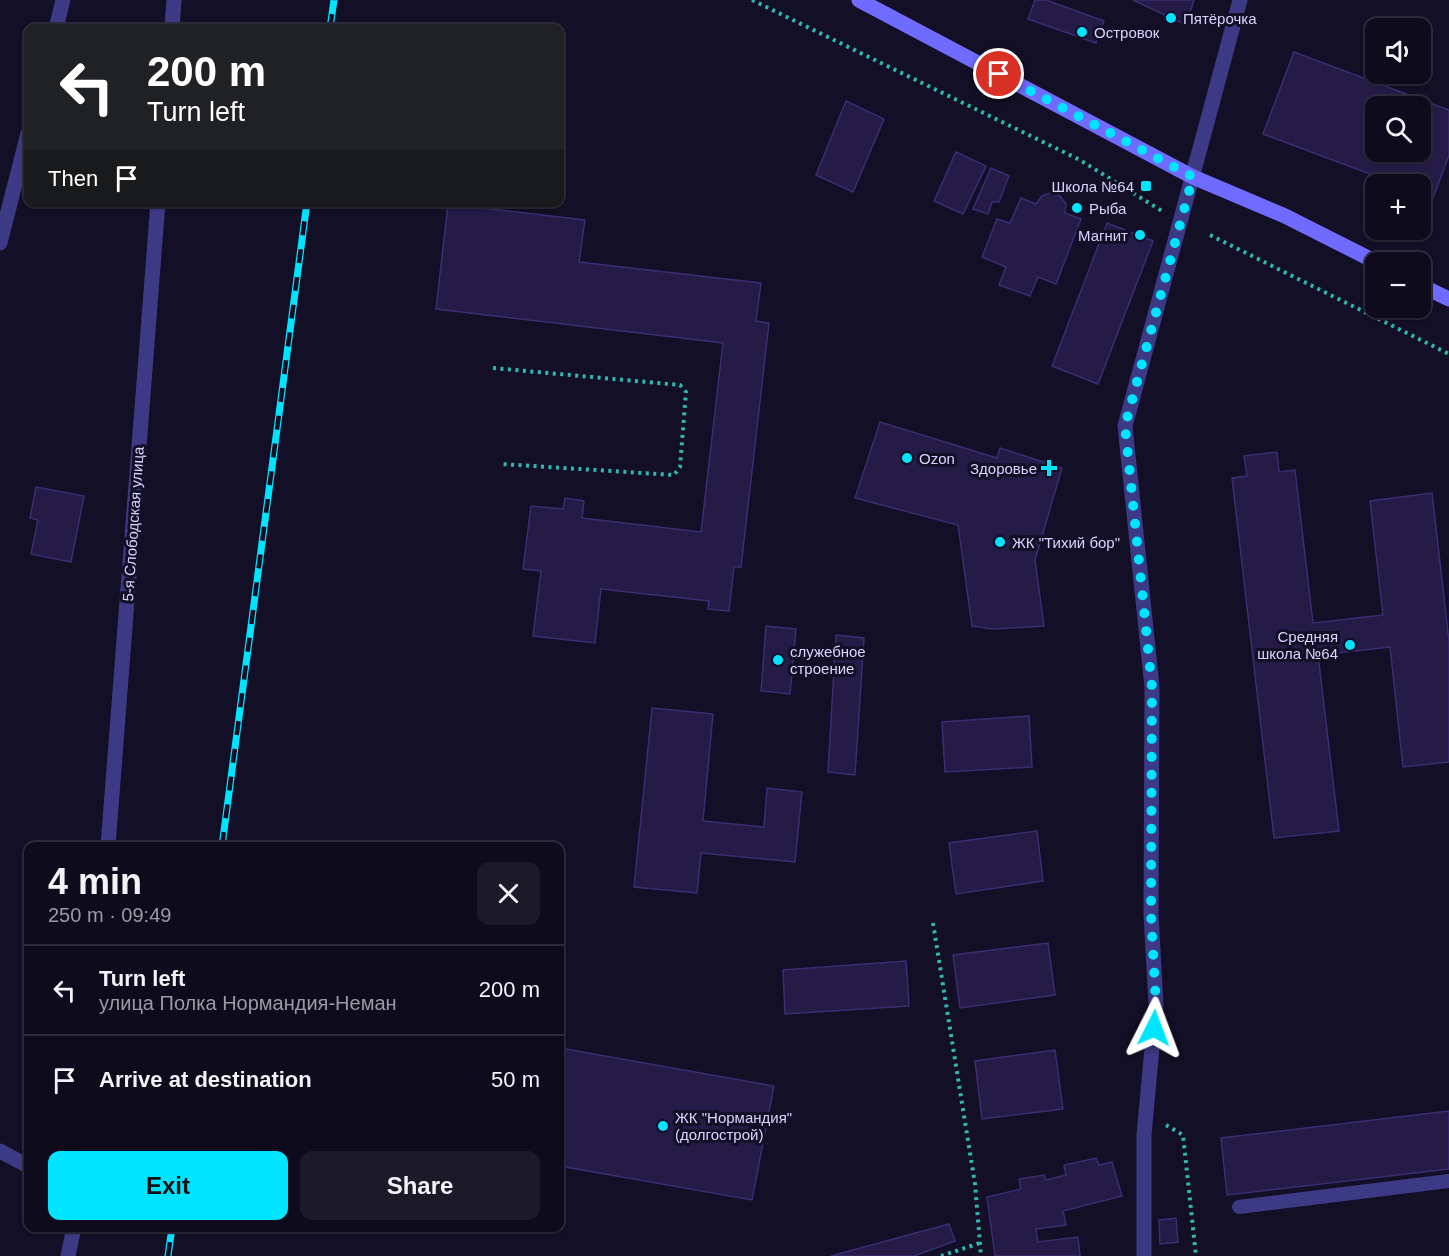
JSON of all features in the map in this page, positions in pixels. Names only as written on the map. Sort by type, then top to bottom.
[{"type":"street","points":[[57,24],[63,0]]},
{"type":"street","points":[[172,24],[174,0]]},
{"type":"street","points":[[859,0],[1193,177],[1284,216],[1365,256]]},
{"type":"street","points":[[1144,1256],[1146,1116],[1156,1005],[1151,914],[1152,687],[1125,426],[1240,0]]},
{"type":"street","points":[[0,243],[24,149]]},
{"type":"street","name":"5-я Слободская улица","points":[[108,842],[158,207]]},
{"type":"street","points":[[1431,290],[1449,299]]},
{"type":"street","points":[[0,1151],[24,1164]]},
{"type":"street","points":[[68,1256],[73,1232]]},
{"type":"lane","points":[[1239,1207],[1449,1181]]},
{"type":"path","points":[[752,0],[1080,160],[1165,213]]},
{"type":"path","points":[[1210,235],[1449,354]]},
{"type":"path","points":[[494,368],[680,385],[686,392],[680,467],[674,475],[501,464]]},
{"type":"path","points":[[933,923],[975,1184],[981,1256]]},
{"type":"path","points":[[1146,1116],[1183,1135],[1196,1256]]},
{"type":"path","points":[[941,1256],[980,1243]]},
{"type":"building","name":"Островок","points":[[1035,0],[1046,0],[1104,21],[1096,43],[1028,19]]},
{"type":"building","points":[[1133,0],[1194,0],[1186,25]]},
{"type":"building","points":[[1294,52],[1365,79],[1365,84],[1380,84],[1412,96],[1365,96],[1365,162],[1431,162],[1431,103],[1449,110],[1449,155],[1433,198],[1431,197],[1431,174],[1370,174],[1263,134]]},
{"type":"building","points":[[846,101],[884,119],[853,192],[816,175]]},
{"type":"building","points":[[956,152],[986,166],[963,214],[934,201]]},
{"type":"building","points":[[991,168],[1009,176],[999,202],[992,202],[988,214],[973,209]]},
{"type":"building","points":[[1050,193],[1060,196],[1066,204],[1065,213],[1081,219],[1056,284],[1038,277],[1030,296],[999,285],[1006,267],[982,257],[997,219],[1010,223],[1021,198],[1036,204],[1042,196]]},
{"type":"building","points":[[448,207],[474,207],[585,220],[579,262],[761,283],[756,321],[769,323],[741,567],[734,567],[729,611],[708,609],[709,601],[601,589],[595,643],[533,636],[541,571],[523,569],[531,506],[563,509],[565,498],[584,501],[582,518],[701,532],[723,343],[436,309]]},
{"type":"building","points":[[1107,223],[1153,241],[1098,384],[1052,366]]},
{"type":"building","name":"ЖК \"Тихий бор\"","points":[[880,422],[997,458],[1000,448],[1062,468],[1035,560],[1044,626],[993,629],[972,626],[958,525],[855,498]]},
{"type":"building","name":"Средняя школа №64","points":[[1277,452],[1279,472],[1295,470],[1313,623],[1383,615],[1370,501],[1432,493],[1449,641],[1449,762],[1403,767],[1390,647],[1318,655],[1339,831],[1274,838],[1232,478],[1247,476],[1244,456]]},
{"type":"building","points":[[36,487],[84,496],[71,562],[31,554],[38,520],[30,518]]},
{"type":"building","name":"служебное строение","points":[[766,626],[796,629],[790,694],[761,691]]},
{"type":"building","points":[[836,635],[864,638],[855,775],[828,772]]},
{"type":"building","points":[[652,708],[713,714],[703,821],[764,827],[767,788],[802,792],[795,862],[701,853],[697,893],[634,887]]},
{"type":"building","points":[[1029,716],[1032,767],[945,772],[942,722]]},
{"type":"building","points":[[1037,831],[1043,881],[956,894],[949,843]]},
{"type":"building","points":[[1048,943],[1055,995],[960,1008],[953,955]]},
{"type":"building","points":[[906,961],[909,1006],[785,1014],[783,970]]},
{"type":"building","name":"ЖК \"Нормандия\" (долгострой)","points":[[564,1049],[774,1086],[752,1200],[564,1167]]},
{"type":"building","points":[[1055,1050],[1063,1109],[982,1119],[975,1061]]},
{"type":"building","points":[[1449,1111],[1449,1169],[1227,1195],[1221,1138]]},
{"type":"building","points":[[1096,1158],[1099,1165],[1112,1162],[1122,1196],[1063,1211],[1066,1225],[1036,1229],[1038,1242],[1078,1237],[1080,1256],[995,1256],[987,1197],[1021,1189],[1019,1179],[1044,1175],[1046,1180],[1066,1175],[1064,1165]]},
{"type":"building","points":[[1176,1218],[1178,1242],[1160,1244],[1159,1220]]},
{"type":"building","points":[[949,1224],[955,1241],[914,1256],[831,1256]]},
{"type":"railway","points":[[331,24],[334,0]]},
{"type":"railway","points":[[223,842],[306,207]]},
{"type":"railway","points":[[168,1256],[171,1232]]},
{"type":"place","name":"Пятёрочка","points":[[1171,18]]},
{"type":"place","name":"Островок","points":[[1082,32]]},
{"type":"place","name":"Школа №64","points":[[1146,186]]},
{"type":"place","name":"Рыба","points":[[1077,208]]},
{"type":"place","name":"Магнит","points":[[1140,235]]},
{"type":"place","name":"Ozon","points":[[907,458]]},
{"type":"place","name":"Здоровье","points":[[1049,468]]},
{"type":"place","name":"ЖК \"Тихий бор\"","points":[[1000,542]]},
{"type":"place","name":"Средняя школа №64","points":[[1350,645]]},
{"type":"place","name":"служебное строение","points":[[778,660]]},
{"type":"place","name":"ЖК \"Нормандия\" (долгострой)","points":[[663,1126]]},
{"type":"route","points":[[999,74],[1193,177],[1125,426],[1152,687],[1151,914],[1156,1005],[1154,1028]]}]
